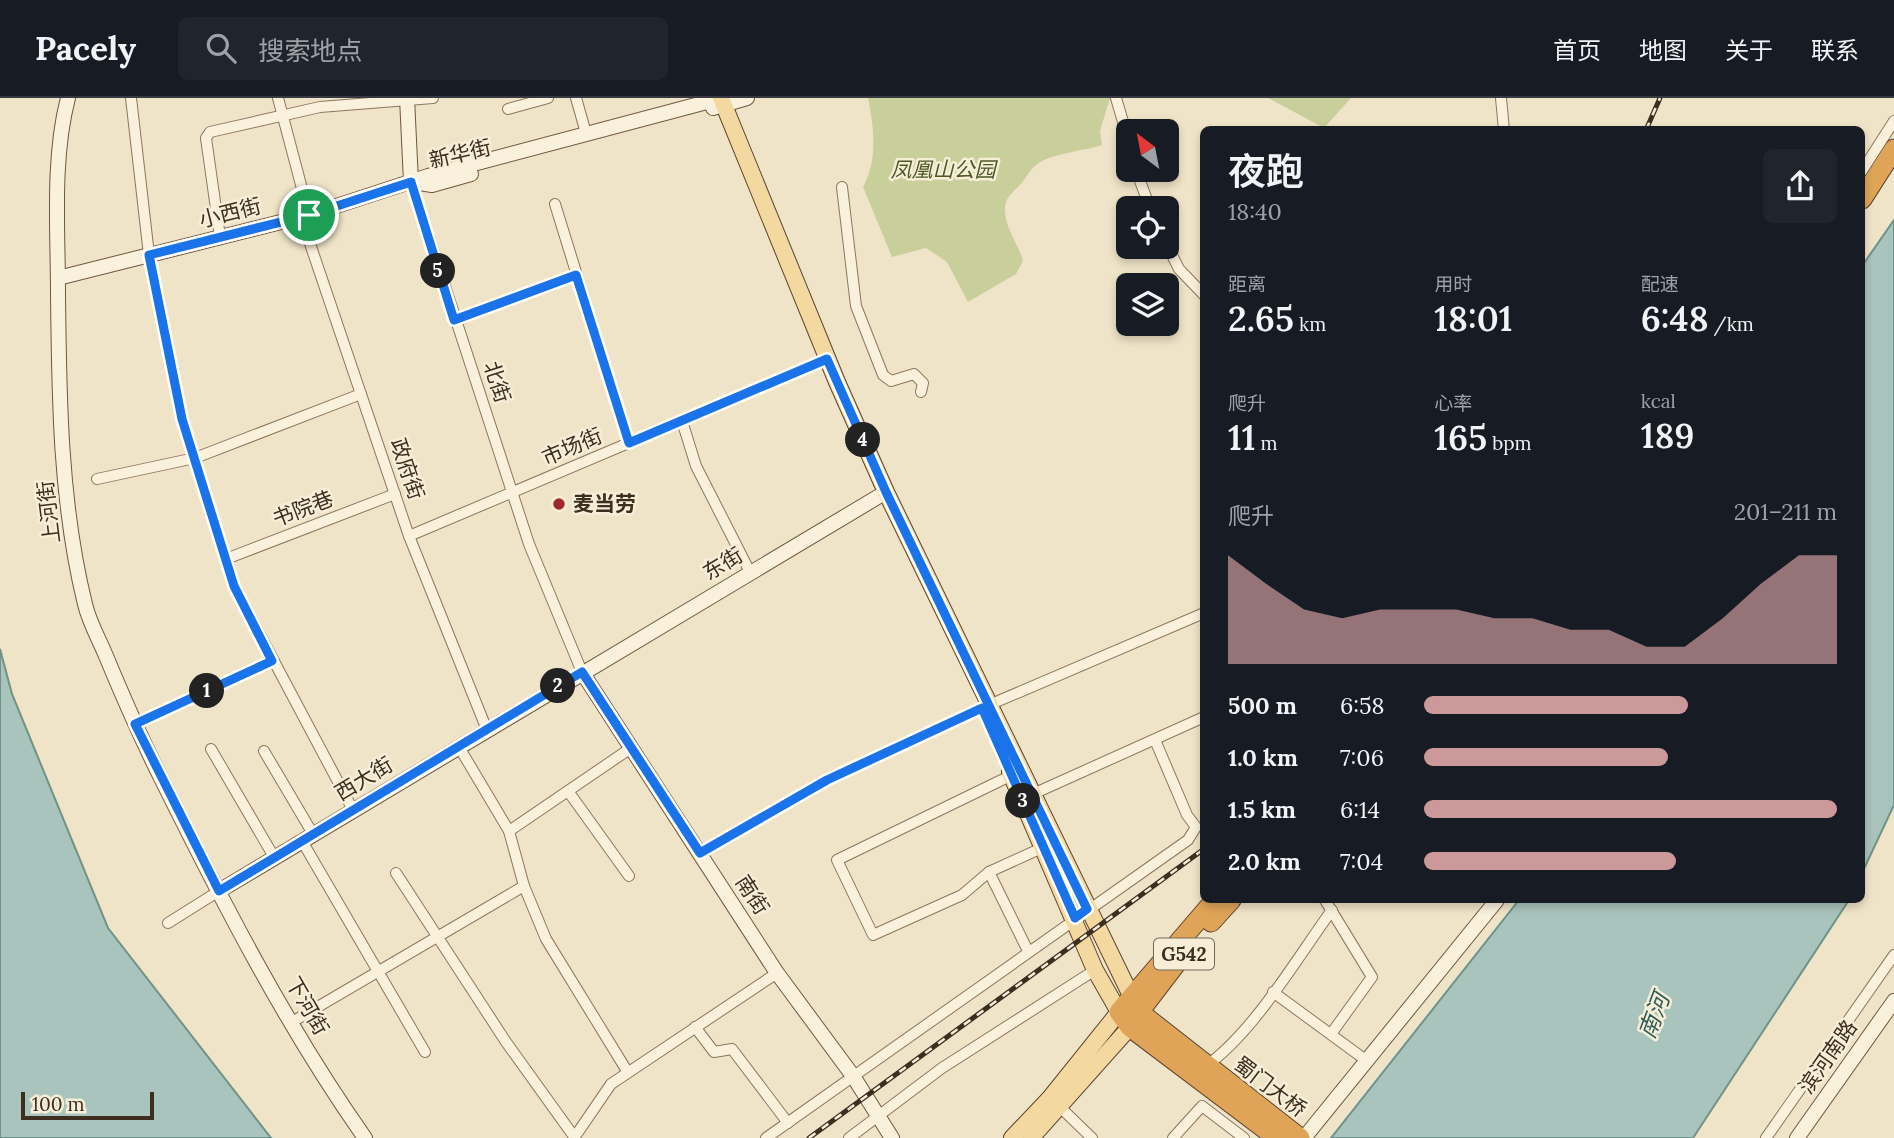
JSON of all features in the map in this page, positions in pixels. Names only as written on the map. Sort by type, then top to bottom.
[{"type":"highway","points":[[1865,194],[1894,149]]},
{"type":"highway","points":[[1865,208],[1894,164]]},
{"type":"highway","name":"G542","points":[[1129,1012],[1213,903]]},
{"type":"highway","name":"G542","points":[[1129,1012],[1165,976],[1228,903]]},
{"type":"highway","points":[[1129,1012],[1208,1074]]},
{"type":"highway","name":"蜀门大桥","points":[[1208,1074],[1277,1138]]},
{"type":"highway","name":"蜀门大桥","points":[[1208,1074],[1302,1138]]},
{"type":"main road","points":[[718,101],[823,360],[882,494],[986,707],[1032,794],[1081,913],[1095,970],[1129,1012]]},
{"type":"main road","points":[[986,707],[1044,847],[1081,913],[1129,1012]]},
{"type":"main road","points":[[1031,1138],[1060,1107],[1129,1012]]},
{"type":"main road","points":[[1012,1138],[1129,1012]]},
{"type":"street","name":"上河街","points":[[68,98],[62,122],[58,278],[67,515],[86,607],[135,724],[219,891]]},
{"type":"street","points":[[131,98],[149,255],[182,419],[234,586],[353,810]]},
{"type":"street","name":"政府街","points":[[278,98],[305,216],[361,394],[409,536],[487,730]]},
{"type":"street","points":[[220,237],[205,138],[210,132],[320,102],[433,98]]},
{"type":"street","points":[[508,109],[548,98]]},
{"type":"street","points":[[576,98],[586,133]]},
{"type":"street","name":"新华街","points":[[411,182],[586,133],[718,101],[747,98]]},
{"type":"street","points":[[1116,98],[1122,119]]},
{"type":"street","points":[[1501,98],[1504,126]]},
{"type":"street","name":"北街","points":[[407,100],[411,182],[512,494],[582,672]]},
{"type":"street","name":"新华街","points":[[411,182],[432,185],[718,101]]},
{"type":"street","points":[[1865,166],[1894,121]]},
{"type":"street","name":"小西街","points":[[58,278],[305,216],[411,182]]},
{"type":"street","points":[[842,187],[856,306],[883,375],[891,381],[914,374],[923,383],[920,393]]},
{"type":"street","points":[[555,204],[629,443]]},
{"type":"street","points":[[1174,259],[1179,269],[1200,291]]},
{"type":"street","points":[[454,320],[576,275]]},
{"type":"street","name":"市场街","points":[[409,536],[823,360]]},
{"type":"street","points":[[97,479],[195,458],[361,394]]},
{"type":"street","points":[[681,421],[696,466],[750,572]]},
{"type":"street","name":"书院巷","points":[[226,559],[395,494]]},
{"type":"street","name":"东街","points":[[582,672],[882,494]]},
{"type":"street","points":[[700,853],[827,780],[986,707],[1200,615]]},
{"type":"street","points":[[135,724],[272,661]]},
{"type":"street","name":"西大街","points":[[167,923],[582,672]]},
{"type":"street","name":"南街","points":[[582,672],[776,973],[853,1076],[892,1138]]},
{"type":"street","points":[[1032,794],[1200,719]]},
{"type":"street","points":[[766,1138],[1081,913],[1176,850],[1196,827],[1187,815],[1155,740]]},
{"type":"street","points":[[459,747],[509,831],[524,886],[546,939],[627,1072]]},
{"type":"street","points":[[509,831],[631,748]]},
{"type":"street","points":[[211,749],[274,857]]},
{"type":"street","points":[[264,751],[378,972],[425,1052]]},
{"type":"street","points":[[1012,775],[837,860],[873,935],[961,895],[989,872],[1044,847]]},
{"type":"street","points":[[568,791],[629,876]]},
{"type":"street","points":[[989,872],[1028,951]]},
{"type":"street","points":[[396,873],[506,1042],[574,1138],[611,1084],[776,973]]},
{"type":"street","points":[[292,1022],[524,886]]},
{"type":"street","name":"下河街","points":[[219,891],[331,1090],[365,1138]]},
{"type":"street","points":[[1327,903],[1373,977],[1331,1034]]},
{"type":"street","points":[[1302,1138],[1495,903]]},
{"type":"street","points":[[1208,1074],[1273,992],[1332,910]]},
{"type":"street","points":[[1766,1138],[1894,955]]},
{"type":"street","points":[[849,1138],[942,1068],[1095,970]]},
{"type":"street","points":[[1273,992],[1367,1061]]},
{"type":"street","name":"滨河南路","points":[[1797,1138],[1894,1001]]},
{"type":"street","points":[[695,1027],[714,1052],[732,1049],[788,1123]]},
{"type":"street","points":[[1173,1138],[1202,1106],[1244,1138]]},
{"type":"street","points":[[1060,1107],[1092,1138]]},
{"type":"green space","name":"凤凰山公园","points":[[868,98],[1110,98],[1100,131],[1102,145],[1041,162],[1010,196],[1005,206],[1006,218],[1023,261],[1016,274],[968,302],[947,262],[926,248],[892,257],[863,187],[873,154]]},
{"type":"green space","points":[[1268,98],[1351,98],[1326,126],[1320,126]]},
{"type":"water","points":[[1894,220],[1894,805],[1865,867],[1865,262]]},
{"type":"water","points":[[0,649],[12,694],[108,928],[271,1138],[0,1138]]},
{"type":"water","name":"南河","points":[[1517,903],[1847,903],[1693,1138],[1331,1138]]},
{"type":"railway","points":[[1648,126],[1660,98]]},
{"type":"railway","points":[[809,1138],[1200,852]]},
{"type":"place","name":"麦当劳","points":[[559,504]]},
{"type":"route","points":[[411,182],[454,320],[576,275],[629,443],[827,359],[886,492],[1087,909],[1075,918],[982,708],[827,780],[700,853],[582,672],[219,891],[135,724],[272,661],[234,586],[182,419],[149,255],[309,215],[411,182]]}]
